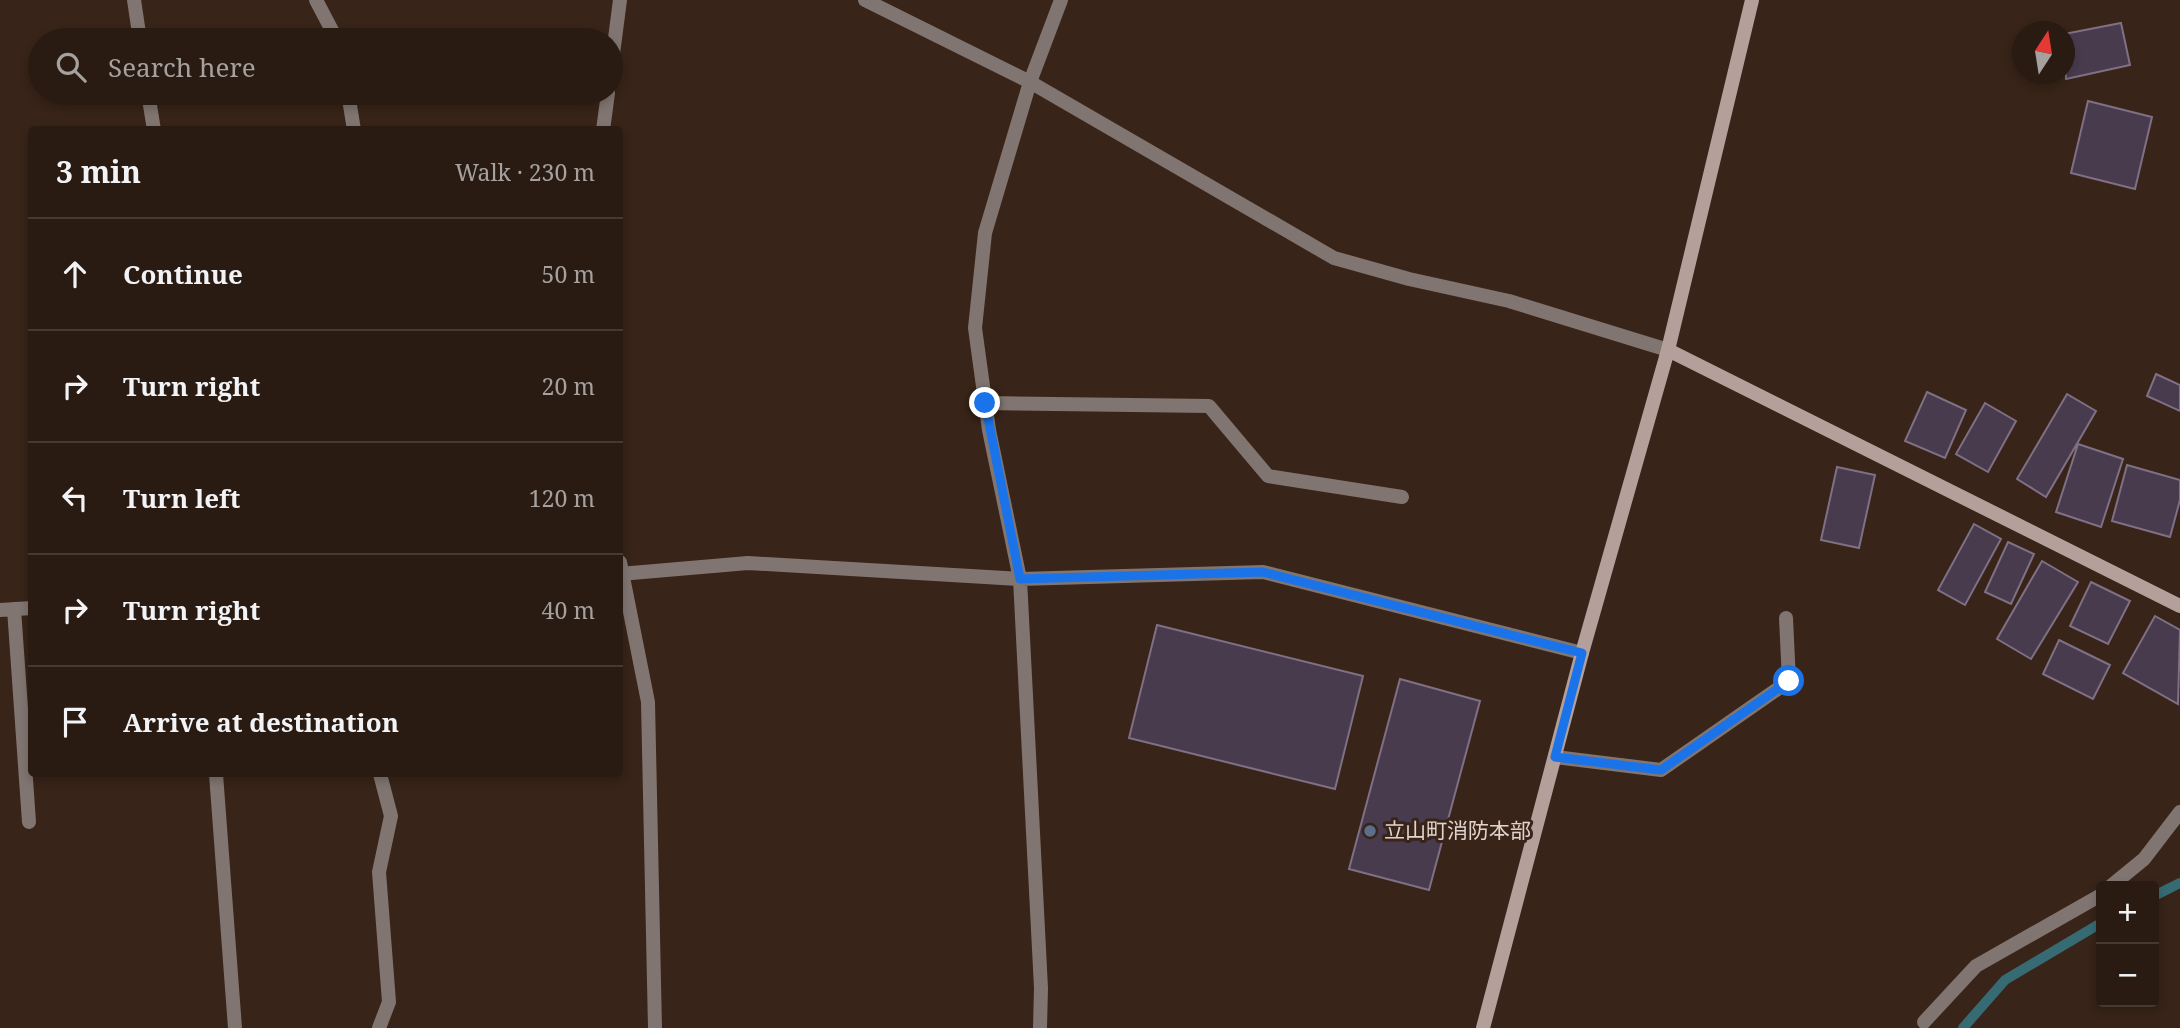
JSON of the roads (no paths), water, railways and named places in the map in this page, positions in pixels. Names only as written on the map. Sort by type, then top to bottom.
[{"type":"street","points":[[134,0],[138,28]]},
{"type":"street","points":[[316,0],[331,28]]},
{"type":"street","points":[[616,28],[620,0]]},
{"type":"street","points":[[865,0],[1030,82],[1335,258],[1409,279],[1509,301],[1668,350],[2180,606]]},
{"type":"street","points":[[1040,1028],[1041,988],[1020,579],[985,403],[975,328],[985,233],[1030,82],[1061,0]]},
{"type":"street","points":[[1483,1028],[1582,653],[1668,350],[1752,0]]},
{"type":"street","points":[[150,105],[152,126]]},
{"type":"street","points":[[350,105],[353,126]]},
{"type":"street","points":[[604,126],[606,105]]},
{"type":"street","points":[[985,403],[1209,407],[1268,476],[1402,497]]},
{"type":"street","points":[[623,570],[748,563],[1020,579],[1263,572],[1582,653]]},
{"type":"street","points":[[623,580],[648,702],[655,1028]]},
{"type":"street","points":[[28,608],[7,610],[29,822]]},
{"type":"street","points":[[1555,757],[1661,770],[1789,681],[1786,618]]},
{"type":"street","points":[[216,777],[235,1028]]},
{"type":"street","points":[[379,1028],[389,1002],[379,872],[391,816],[381,777]]},
{"type":"street","points":[[2117,881],[2144,859],[2180,812]]},
{"type":"street","points":[[1924,1022],[1976,966],[2096,898]]},
{"type":"waterway","points":[[2159,894],[2180,883]]},
{"type":"waterway","points":[[1963,1028],[2005,980],[2096,926]]},
{"type":"place","name":"立山町消防本部","points":[[1370,831]]}]
